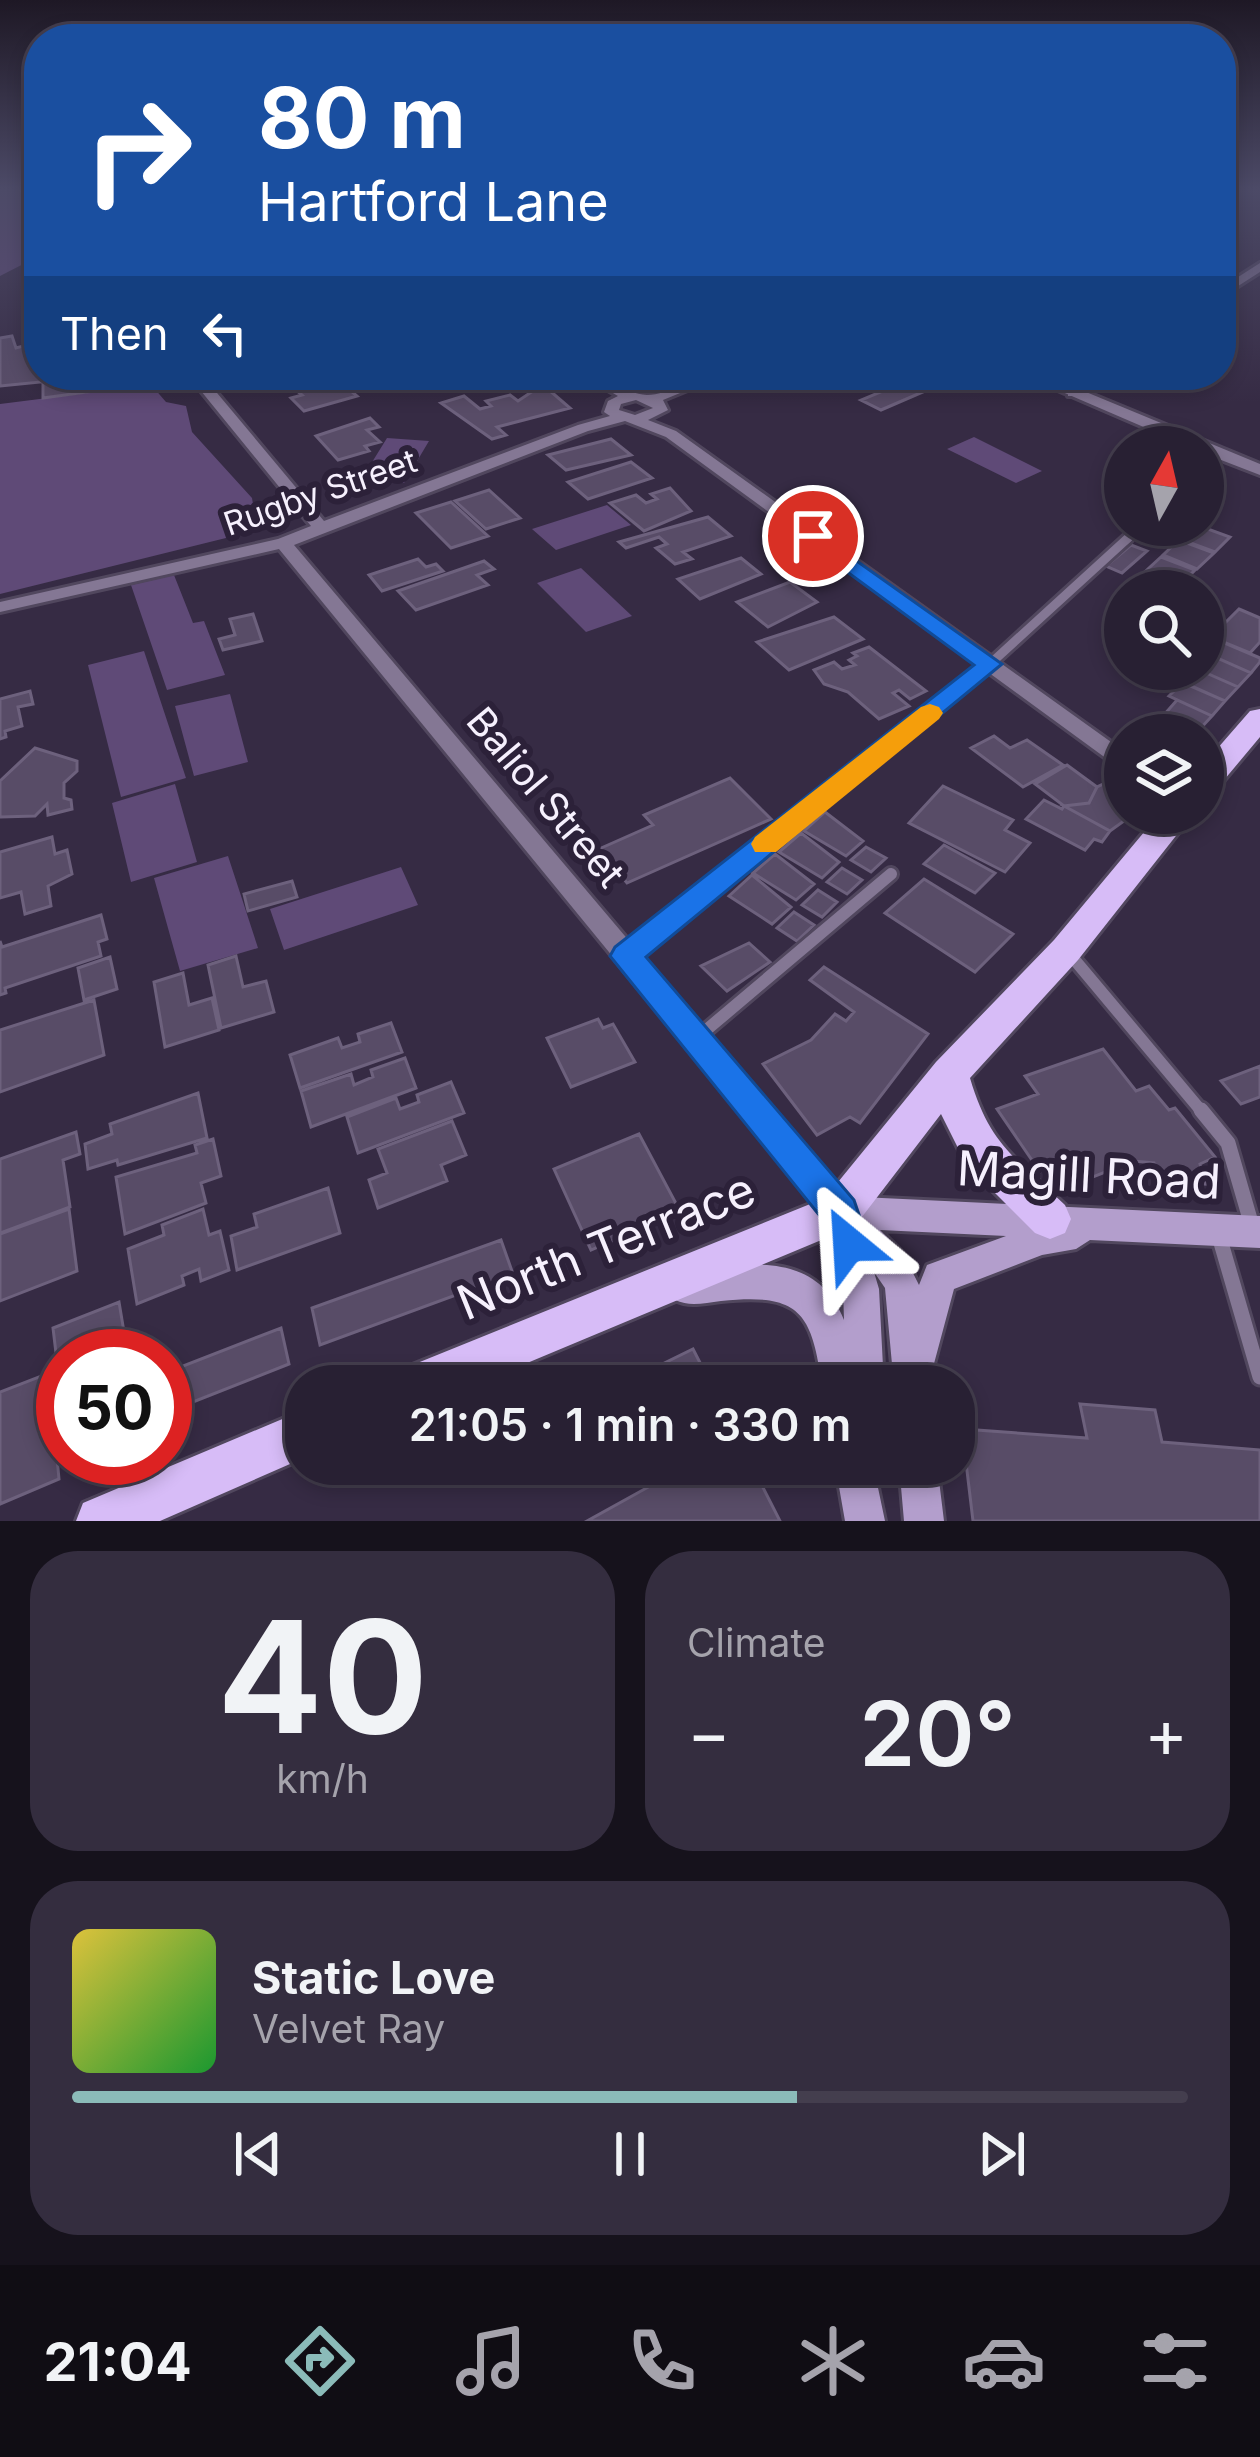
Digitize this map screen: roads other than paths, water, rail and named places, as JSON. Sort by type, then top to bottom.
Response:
[{"type":"main road","points":[[1224,760],[1260,718]]},
{"type":"main road","points":[[840,1212],[950,1074],[1066,950],[1161,834]]},
{"type":"main road","points":[[950,1074],[965,1128],[980,1151],[1050,1220]]},
{"type":"main road","points":[[840,1212],[891,1265],[902,1285],[909,1365]]},
{"type":"main road","points":[[840,1212],[861,1289],[865,1365]]},
{"type":"main road","name":"Magill Road","points":[[840,1212],[1257,1232]]},
{"type":"main road","name":"North Terrace","points":[[466,1365],[840,1212]]},
{"type":"main road","points":[[916,1365],[938,1277],[1042,1240],[1126,1223]]},
{"type":"main road","points":[[631,1296],[765,1278],[790,1284],[810,1296],[837,1338],[840,1365]]},
{"type":"main road","points":[[101,1521],[285,1442]]},
{"type":"main road","points":[[859,1485],[868,1521]]},
{"type":"main road","points":[[868,1521],[869,1485]]},
{"type":"main road","points":[[920,1485],[924,1521]]},
{"type":"street","points":[[206,390],[322,529]]},
{"type":"street","points":[[604,390],[622,409],[671,434],[1104,747]]},
{"type":"street","points":[[622,409],[656,406],[683,390]]},
{"type":"street","points":[[1068,390],[1154,426]]},
{"type":"street","points":[[656,406],[671,434]]},
{"type":"street","name":"Rugby Street","points":[[0,607],[283,543],[622,409],[656,406]]},
{"type":"street","points":[[1224,455],[1260,470]]},
{"type":"street","name":"Baliol Street","points":[[283,543],[840,1212]]},
{"type":"lane","points":[[626,956],[990,664],[1120,546]]},
{"type":"lane","points":[[695,1039],[891,874]]},
{"type":"lane","points":[[1066,950],[1228,1143],[1257,1232]]},
{"type":"lane","points":[[1217,1229],[1260,1377]]}]
